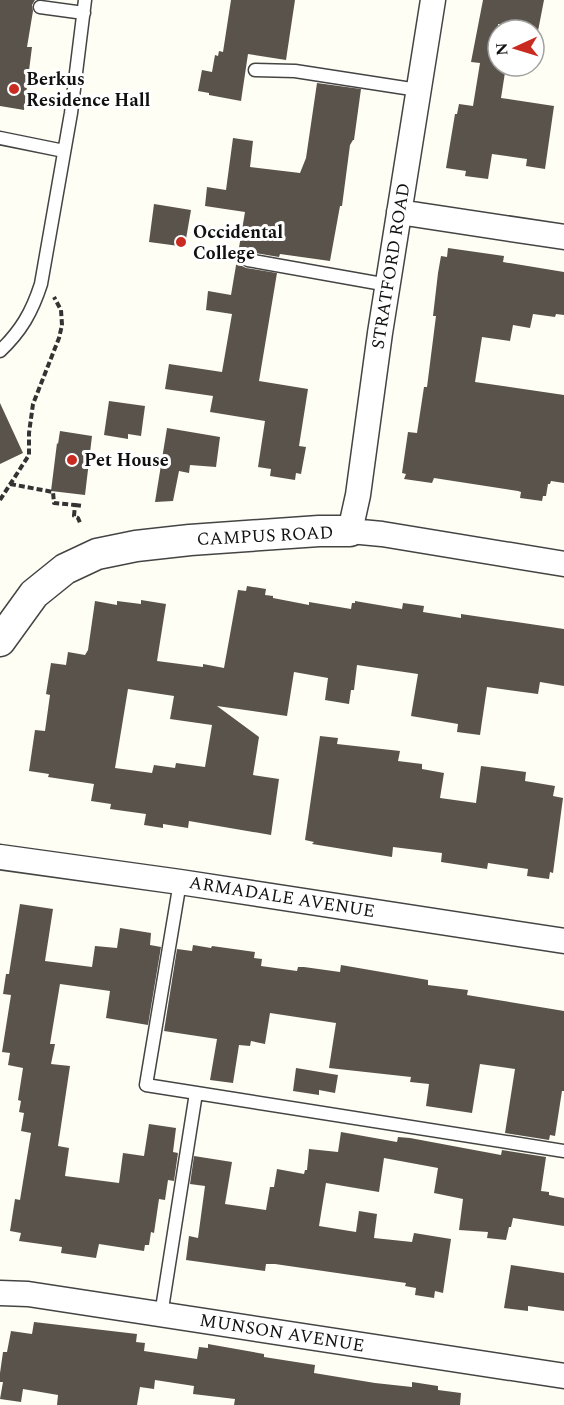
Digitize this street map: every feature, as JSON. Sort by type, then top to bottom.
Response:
[{"type":"street","name":"STRATFORD ROAD","points":[[350,531],[358,495],[399,212],[433,0]]},
{"type":"street","points":[[399,212],[564,237]]},
{"type":"street","name":"CAMPUS ROAD","points":[[0,641],[34,594],[65,569],[97,554],[136,546],[190,540],[350,531],[382,534],[564,564]]},
{"type":"street","name":"ARMADALE AVENUE","points":[[0,857],[564,941]]},
{"type":"street","name":"MUNSON AVENUE","points":[[0,1293],[28,1294],[564,1376]]},
{"type":"lane","points":[[0,351],[20,330],[33,309],[41,284],[64,151],[85,0]]},
{"type":"lane","points":[[40,7],[84,13]]},
{"type":"lane","points":[[255,70],[295,71],[418,90]]},
{"type":"lane","points":[[0,138],[64,151]]},
{"type":"lane","points":[[248,260],[388,285]]},
{"type":"lane","points":[[180,882],[147,1085],[564,1151]]},
{"type":"lane","points":[[161,1315],[196,1093]]},
{"type":"path","points":[[0,500],[29,454],[33,404],[62,325],[62,310],[41,284]]},
{"type":"path","points":[[10,484],[53,492],[54,503],[82,506]]},
{"type":"path","points":[[75,505],[74,516],[78,518],[81,525]]},
{"type":"building","name":"Berkus Residence Hall","points":[[0,0],[35,0],[32,5],[27,47],[32,47],[24,110],[0,106]]},
{"type":"building","points":[[231,0],[295,0],[286,60],[248,54],[241,101],[198,91],[202,70],[212,72],[215,55],[218,56],[219,51],[223,52]]},
{"type":"building","points":[[483,0],[544,0],[541,18],[486,18],[486,78],[504,78],[501,98],[554,106],[545,169],[526,166],[527,159],[492,154],[488,179],[465,176],[466,171],[446,168],[455,114],[457,114],[459,104],[473,106],[480,63],[471,62]]},
{"type":"building","points":[[317,83],[361,89],[354,140],[350,145],[342,206],[340,206],[330,261],[249,252],[242,254],[240,259],[242,266],[246,268],[277,273],[259,381],[308,389],[299,446],[306,447],[301,474],[296,473],[295,480],[270,476],[271,469],[258,467],[265,421],[210,412],[213,396],[165,389],[169,364],[222,372],[232,314],[206,310],[208,291],[231,295],[245,212],[205,206],[207,187],[226,190],[233,138],[253,141],[250,167],[300,173],[306,158]]},
{"type":"building","points":[[154,204],[191,210],[186,239],[180,238],[179,246],[149,242]]},
{"type":"building","points":[[448,248],[504,256],[503,262],[564,272],[564,315],[556,314],[555,317],[533,314],[530,328],[513,325],[510,341],[482,337],[475,382],[564,395],[564,483],[551,481],[542,501],[520,498],[521,492],[518,491],[434,478],[432,483],[404,479],[406,474],[402,473],[408,432],[417,433],[424,387],[427,387],[441,256],[447,257]]},
{"type":"building","points":[[109,401],[145,406],[141,436],[128,434],[128,439],[104,435]]},
{"type":"building","points":[[0,403],[23,453],[0,464]]},
{"type":"building","points":[[167,428],[220,437],[216,467],[190,465],[189,473],[179,471],[173,501],[155,502]]},
{"type":"building","name":"Pet House","points":[[60,431],[92,436],[85,495],[51,491]]},
{"type":"building","points":[[247,586],[266,589],[265,595],[273,596],[273,598],[309,605],[309,602],[351,609],[355,601],[402,609],[403,603],[424,606],[423,612],[461,618],[461,614],[564,629],[564,686],[540,682],[538,694],[487,687],[480,735],[457,732],[458,724],[411,716],[418,674],[357,665],[354,690],[351,690],[349,704],[325,700],[328,678],[294,672],[287,716],[217,706],[259,737],[253,775],[279,779],[271,835],[189,821],[188,828],[163,824],[163,828],[144,825],[146,814],[110,809],[111,804],[91,801],[94,784],[48,777],[49,774],[29,771],[35,730],[45,731],[50,695],[46,694],[51,663],[66,665],[68,652],[85,655],[88,650],[95,601],[117,605],[117,601],[141,604],[141,600],[166,604],[157,661],[224,668],[238,590],[246,591]],"holes":[[[128,689],[174,696],[170,719],[212,725],[205,767],[176,763],[175,768],[154,765],[152,773],[115,768]]]},
{"type":"building","points":[[320,736],[338,738],[337,744],[400,751],[398,761],[422,764],[422,769],[444,773],[440,798],[476,803],[481,766],[526,772],[525,781],[555,786],[553,796],[563,798],[553,873],[550,872],[549,879],[527,876],[528,869],[488,863],[487,869],[441,862],[442,853],[393,847],[392,857],[312,844],[314,842],[305,840]]},
{"type":"building","points":[[20,904],[53,909],[45,961],[92,967],[95,946],[117,948],[120,928],[151,933],[150,945],[161,947],[148,1025],[106,1018],[110,991],[60,984],[50,1044],[55,1044],[51,1064],[70,1066],[58,1146],[69,1148],[65,1176],[119,1183],[123,1153],[144,1156],[149,1124],[176,1128],[173,1152],[178,1153],[174,1181],[168,1180],[165,1200],[159,1199],[154,1233],[151,1232],[149,1245],[145,1245],[144,1251],[99,1244],[96,1258],[61,1253],[62,1247],[19,1241],[21,1233],[10,1231],[15,1199],[20,1200],[31,1133],[21,1131],[24,1113],[19,1112],[21,1101],[18,1100],[23,1068],[8,1065],[10,1053],[2,1052],[11,995],[3,994],[6,974],[9,974]]},
{"type":"building","points":[[193,945],[255,952],[254,958],[262,959],[261,966],[297,971],[298,967],[304,967],[340,972],[341,965],[428,980],[428,985],[468,990],[467,995],[564,1011],[564,1091],[562,1091],[555,1136],[550,1135],[549,1140],[505,1133],[515,1069],[480,1064],[472,1113],[426,1106],[429,1084],[410,1082],[411,1077],[329,1068],[336,1023],[270,1013],[265,1044],[251,1041],[250,1046],[239,1045],[233,1083],[210,1080],[217,1039],[164,1031],[177,949],[192,951]]},
{"type":"building","points":[[296,1068],[338,1075],[335,1093],[319,1090],[319,1095],[293,1091]]},
{"type":"building","points":[[341,1132],[397,1142],[398,1137],[410,1138],[501,1155],[502,1150],[546,1157],[541,1191],[564,1198],[564,1226],[513,1218],[506,1240],[487,1238],[488,1232],[459,1230],[463,1199],[434,1193],[438,1168],[384,1158],[379,1192],[326,1183],[319,1226],[356,1232],[359,1211],[377,1214],[374,1238],[412,1242],[414,1233],[451,1239],[443,1293],[435,1291],[434,1298],[415,1295],[416,1288],[405,1286],[406,1283],[275,1264],[266,1264],[265,1271],[186,1260],[189,1236],[198,1238],[205,1186],[190,1184],[194,1156],[232,1162],[225,1204],[266,1210],[270,1187],[274,1187],[277,1169],[304,1174],[307,1170],[309,1149],[338,1152]]},
{"type":"building","points":[[511,1265],[564,1273],[564,1311],[528,1306],[528,1311],[504,1308]]},
{"type":"building","points":[[34,1322],[137,1334],[136,1342],[145,1343],[144,1351],[197,1359],[199,1347],[208,1348],[208,1344],[264,1354],[264,1357],[315,1365],[314,1373],[412,1387],[412,1382],[438,1386],[438,1390],[461,1393],[460,1405],[234,1405],[235,1399],[193,1394],[194,1386],[155,1380],[154,1389],[140,1387],[137,1405],[57,1405],[58,1395],[23,1389],[21,1402],[0,1399],[3,1382],[0,1382],[0,1373],[3,1352],[7,1352],[11,1331],[32,1334]]},
{"type":"place","name":"Berkus Residence Hall","points":[[14,89]]},
{"type":"place","name":"Occidental College","points":[[181,242]]},
{"type":"place","name":"Pet House","points":[[72,460]]}]
